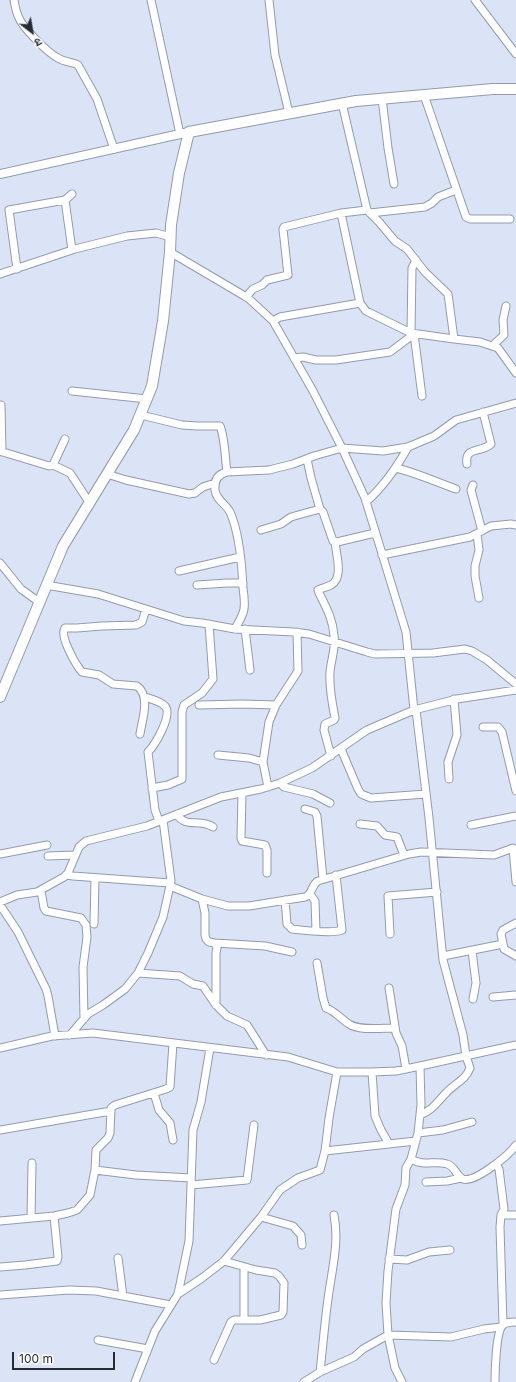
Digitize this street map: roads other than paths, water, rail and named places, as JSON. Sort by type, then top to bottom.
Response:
[{"type":"main road","points":[[0,697],[63,546],[134,430],[148,399],[152,386],[162,321],[184,133],[342,103],[382,98],[493,89],[516,89]]},
{"type":"street","points":[[14,0],[19,19],[23,25],[59,59],[78,65],[97,99],[114,149]]},
{"type":"street","points":[[0,174],[184,133],[151,0]]},
{"type":"street","points":[[269,0],[275,55],[289,113]]},
{"type":"street","points":[[475,0],[516,54]]},
{"type":"street","points":[[424,95],[456,190],[468,218],[510,219]]},
{"type":"street","points":[[382,98],[394,184]]},
{"type":"street","points":[[342,103],[369,211],[395,241],[407,249],[425,272],[448,294],[454,338]]},
{"type":"street","points":[[246,297],[253,289],[262,285],[267,280],[288,275],[284,228],[341,214],[425,207],[438,197],[456,190]]},
{"type":"street","points":[[17,269],[9,210],[65,200],[72,194]]},
{"type":"street","points":[[65,200],[72,250]]},
{"type":"street","points":[[341,214],[360,303],[366,311],[413,334],[480,342],[498,348],[516,374]]},
{"type":"street","points":[[0,274],[72,250],[121,238],[156,233],[171,237]]},
{"type":"street","points":[[170,252],[246,297],[273,322],[313,391],[342,448],[366,502],[406,632],[433,853],[443,956],[470,1068],[464,1078],[447,1092],[429,1111],[420,1114]]},
{"type":"street","points":[[416,260],[412,268],[413,334],[422,396]]},
{"type":"street","points":[[273,322],[280,317],[360,303]]},
{"type":"street","points":[[492,346],[504,335],[503,320],[506,306]]},
{"type":"street","points":[[294,358],[303,357],[316,360],[336,360],[390,352],[413,334]]},
{"type":"street","points":[[72,391],[148,399]]},
{"type":"street","points":[[235,629],[244,609],[240,557],[230,513],[215,491],[217,477],[227,472],[269,470],[342,448],[383,451],[408,447],[434,436],[456,420],[516,403]]},
{"type":"street","points":[[1,405],[1,452],[49,466],[53,465],[70,473],[89,502]]},
{"type":"street","points":[[466,464],[466,457],[470,452],[487,448],[491,444],[483,412]]},
{"type":"street","points":[[140,416],[182,425],[220,426],[223,437],[227,472]]},
{"type":"street","points":[[53,465],[65,439]]},
{"type":"street","points":[[366,502],[374,495],[396,468],[408,447]]},
{"type":"street","points":[[307,459],[320,509],[323,512],[333,541],[335,542],[338,571],[332,584],[318,590],[331,617],[335,641],[330,684],[335,718],[334,720],[325,724],[324,730],[330,756]]},
{"type":"street","points":[[396,468],[456,489]]},
{"type":"street","points":[[106,474],[189,494],[195,493],[203,486],[215,484]]},
{"type":"street","points":[[473,486],[471,490],[479,533],[479,550],[475,566],[475,576],[479,598]]},
{"type":"street","points":[[261,530],[281,524],[291,517],[320,509]]},
{"type":"street","points":[[382,555],[470,537],[491,526],[516,525],[516,534]]},
{"type":"street","points":[[335,542],[375,533]]},
{"type":"street","points":[[180,571],[240,557]]},
{"type":"street","points":[[0,563],[21,588],[39,602]]},
{"type":"street","points":[[197,585],[243,583]]},
{"type":"street","points":[[46,585],[98,594],[184,621],[235,629],[309,634],[375,654],[408,652],[433,653],[465,649],[472,651],[487,660],[516,684]]},
{"type":"street","points":[[140,734],[145,697],[143,691],[138,686],[113,684],[99,675],[82,672],[70,650],[63,632],[65,628],[70,627],[77,628],[136,625],[142,622],[146,609]]},
{"type":"street","points":[[152,788],[168,785],[182,779],[182,712],[184,705],[202,693],[213,679],[208,624]]},
{"type":"street","points":[[245,629],[250,670]]},
{"type":"street","points":[[268,787],[262,762],[269,722],[276,705],[298,671],[297,632]]},
{"type":"street","points":[[55,1036],[46,989],[18,932],[0,904],[17,895],[31,894],[41,890],[66,875],[79,847],[86,841],[147,826],[221,797],[280,783],[312,768],[367,730],[415,710],[454,699],[516,690]]},
{"type":"street","points":[[70,1035],[88,1014],[103,1006],[125,990],[138,973],[163,917],[170,885],[161,821],[155,810],[148,752],[154,746],[168,714],[167,708],[160,702],[145,697]]},
{"type":"street","points":[[449,779],[448,762],[457,735],[454,699]]},
{"type":"street","points":[[199,706],[242,704],[276,705]]},
{"type":"street","points":[[483,727],[498,727],[502,732],[516,791]]},
{"type":"street","points":[[341,748],[358,790],[365,796],[376,798],[426,794]]},
{"type":"street","points":[[218,755],[249,758],[262,762]]},
{"type":"street","points":[[280,783],[284,786],[313,794],[330,803]]},
{"type":"street","points":[[242,792],[241,838],[242,841],[247,843],[265,845],[267,850],[267,873]]},
{"type":"street","points":[[305,809],[315,812],[317,816],[324,879]]},
{"type":"street","points":[[177,814],[181,820],[186,822],[206,823],[213,827]]},
{"type":"street","points":[[471,825],[516,816]]},
{"type":"street","points":[[360,824],[377,826],[385,835],[397,837],[404,855]]},
{"type":"street","points":[[0,854],[47,845]]},
{"type":"street","points":[[66,875],[170,885],[202,899],[228,906],[240,907],[305,897],[310,894],[314,884],[318,881],[404,855],[421,852],[494,855],[515,847],[516,882]]},
{"type":"street","points":[[48,856],[75,855]]},
{"type":"street","points":[[285,900],[289,927],[316,931],[337,932],[342,930],[336,875]]},
{"type":"street","points":[[94,924],[95,878]]},
{"type":"street","points":[[41,890],[44,908],[46,910],[81,918],[86,925],[86,945],[83,967],[84,1019]]},
{"type":"street","points":[[390,934],[388,896],[437,892]]},
{"type":"street","points":[[310,894],[315,901],[316,931]]},
{"type":"street","points":[[202,899],[205,913],[205,935],[209,942],[214,944],[265,946],[292,952]]},
{"type":"street","points":[[516,923],[501,932],[504,949],[516,956]]},
{"type":"street","points":[[214,944],[217,948],[216,1004]]},
{"type":"street","points":[[443,956],[503,944]]},
{"type":"street","points":[[472,951],[476,983],[473,999]]},
{"type":"street","points":[[318,963],[322,998],[326,1008],[331,1009],[339,1018],[353,1027],[395,1028]]},
{"type":"street","points":[[138,973],[180,976],[193,984],[203,986],[227,1016],[247,1025],[266,1055]]},
{"type":"street","points":[[389,988],[395,1028],[402,1046],[406,1069]]},
{"type":"street","points":[[493,997],[516,995]]},
{"type":"street","points":[[0,1048],[55,1036],[93,1033],[288,1057],[337,1072],[372,1072],[406,1069],[516,1045]]},
{"type":"street","points":[[0,1221],[54,1216],[68,1213],[77,1210],[85,1202],[90,1195],[95,1170],[96,1150],[108,1138],[110,1133],[111,1108],[115,1105],[170,1087],[173,1043]]},
{"type":"street","points":[[135,1382],[155,1331],[178,1294],[189,1241],[193,1130],[201,1102],[210,1048]]},
{"type":"street","points":[[402,1382],[396,1368],[388,1335],[386,1303],[389,1259],[396,1208],[405,1185],[406,1168],[411,1158],[418,1133],[420,1114],[420,1066]]},
{"type":"street","points":[[178,1294],[224,1261],[261,1217],[280,1190],[298,1178],[320,1170],[325,1151],[337,1072]]},
{"type":"street","points":[[372,1072],[375,1116],[381,1130],[390,1144]]},
{"type":"street","points":[[154,1093],[159,1110],[170,1123],[173,1140]]},
{"type":"street","points":[[0,1130],[111,1111]]},
{"type":"street","points":[[418,1133],[443,1130],[472,1122]]},
{"type":"street","points":[[95,1170],[191,1182],[248,1180],[254,1125]]},
{"type":"street","points":[[325,1151],[416,1141]]},
{"type":"street","points":[[426,1182],[447,1181],[461,1178],[464,1179],[476,1176],[503,1159],[516,1145]]},
{"type":"street","points":[[411,1158],[420,1163],[447,1164],[451,1166],[461,1178]]},
{"type":"street","points":[[31,1218],[30,1188],[32,1163]]},
{"type":"street","points":[[495,1382],[498,1341],[502,1326],[502,1264],[500,1244],[501,1215],[504,1208],[499,1170],[496,1164]]},
{"type":"street","points":[[320,1372],[337,1243],[337,1228],[334,1215]]},
{"type":"street","points":[[501,1215],[516,1215]]},
{"type":"street","points":[[0,1267],[57,1261],[58,1257],[54,1216]]},
{"type":"street","points":[[261,1217],[293,1226],[301,1236],[302,1245]]},
{"type":"street","points":[[389,1259],[407,1260],[429,1252],[450,1250]]},
{"type":"street","points":[[118,1258],[123,1296]]},
{"type":"street","points":[[214,1360],[231,1322],[234,1320],[260,1320],[282,1314],[284,1283],[282,1279],[275,1273],[263,1272],[224,1261]]},
{"type":"street","points":[[244,1267],[244,1320]]},
{"type":"street","points":[[0,1295],[69,1290],[96,1291],[171,1305]]},
{"type":"street","points":[[304,1382],[320,1372],[354,1357],[388,1335],[451,1337],[502,1326],[506,1323],[516,1322]]},
{"type":"street","points":[[98,1340],[148,1349]]}]
